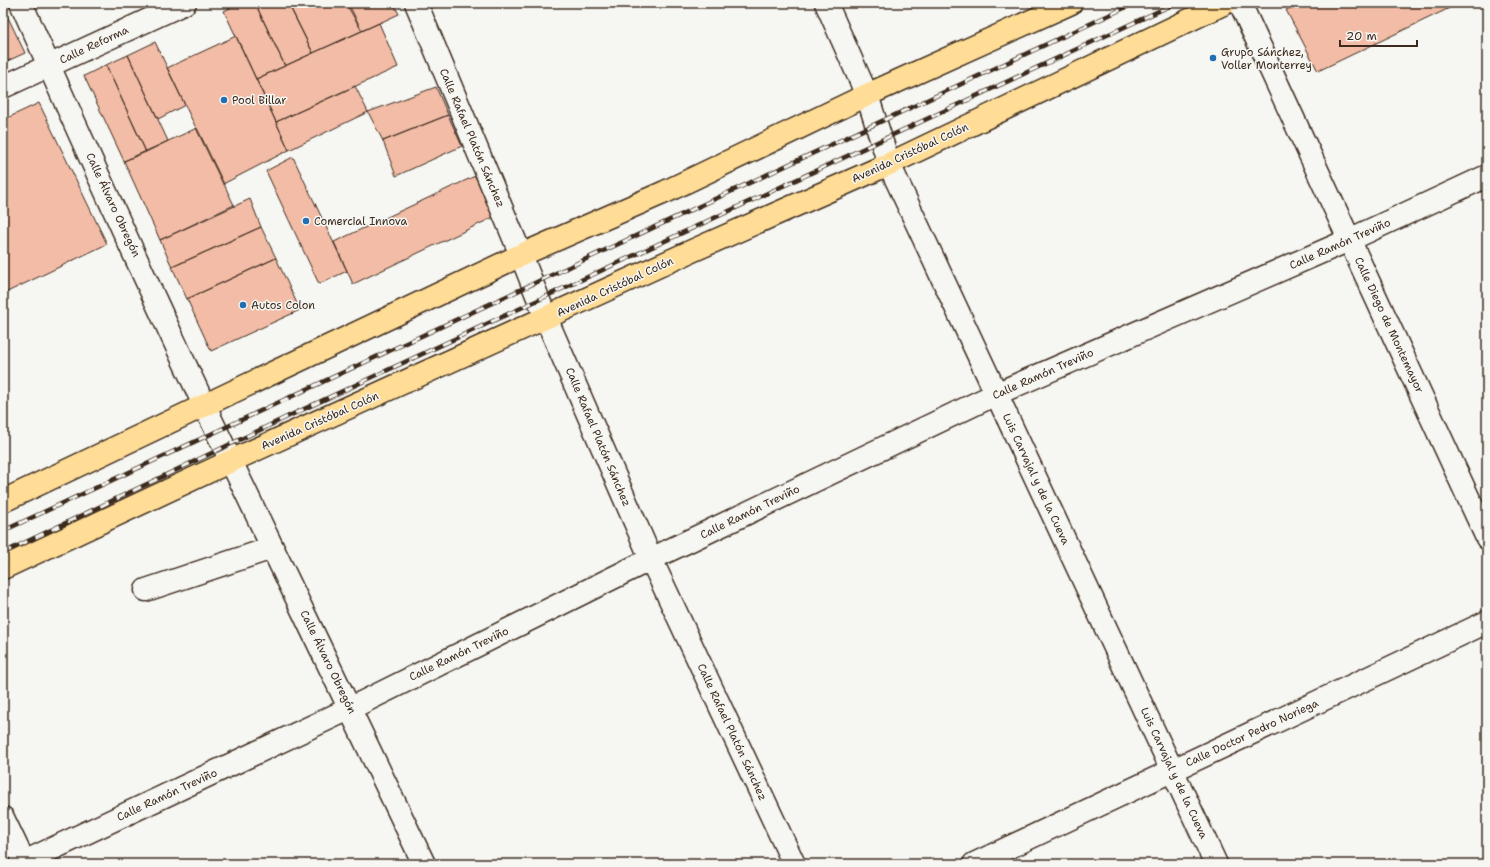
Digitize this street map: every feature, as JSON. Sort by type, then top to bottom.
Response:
[{"type":"main road","points":[[3,502],[521,255],[665,192],[867,95],[1071,3]]},
{"type":"main road","name":"Avenida Cristóbal Colón","points":[[3,568],[694,250],[889,164],[1225,3]]},
{"type":"street","name":"Calle Álvaro Obregón","points":[[21,3],[231,462],[351,708],[424,864]]},
{"type":"street","name":"Calle Reforma","points":[[3,87],[185,3]]},
{"type":"street","name":"Calle Rafael Platón Sánchez","points":[[416,3],[546,318],[651,559],[794,864]]},
{"type":"street","name":"Luis Carvajal y de la Cueva","points":[[826,3],[867,95],[889,164],[1216,864]]},
{"type":"street","name":"Calle Diego de Montemayor","points":[[1240,3],[1487,538]]},
{"type":"street","name":"Calle Ramón Treviño","points":[[23,863],[351,708],[651,559],[996,394],[1349,240],[1487,176]]},
{"type":"street","points":[[146,590],[272,548]]},
{"type":"street","name":"Calle Doctor Pedro Noriega","points":[[974,864],[1487,622]]},
{"type":"street","points":[[3,818],[23,863]]},
{"type":"building","points":[[240,3],[255,3],[285,66],[256,79],[224,11]]},
{"type":"building","points":[[255,3],[288,3],[313,53],[285,66]]},
{"type":"building","points":[[288,3],[348,3],[362,31],[313,53]]},
{"type":"building","points":[[357,3],[393,3],[399,14],[362,31],[348,7]]},
{"type":"building","points":[[1301,3],[1460,3],[1318,71],[1286,10]]},
{"type":"building","points":[[3,7],[25,53],[3,63]]},
{"type":"building","points":[[379,23],[398,67],[276,122],[256,79]]},
{"type":"building","name":"Pool Billar","points":[[236,36],[289,150],[223,184],[167,68]]},
{"type":"building","points":[[155,42],[185,105],[158,119],[128,55]]},
{"type":"building","points":[[128,55],[168,141],[146,152],[106,65]]},
{"type":"building","points":[[106,65],[146,152],[124,161],[84,76]]},
{"type":"building","points":[[355,86],[368,112],[289,150],[276,122]]},
{"type":"building","points":[[436,87],[448,115],[383,141],[368,112]]},
{"type":"building","points":[[39,103],[107,244],[3,294],[3,120]]},
{"type":"building","points":[[448,115],[462,146],[396,176],[383,141]]},
{"type":"building","points":[[197,128],[234,205],[160,240],[124,161]]},
{"type":"building","name":"Comercial Innova","points":[[293,157],[347,271],[319,284],[266,171]]},
{"type":"building","points":[[475,176],[494,217],[353,284],[334,242]]},
{"type":"building","points":[[250,199],[261,227],[172,267],[160,240]]},
{"type":"building","points":[[261,227],[276,258],[187,299],[172,267]]},
{"type":"building","name":"Autos Colon","points":[[276,258],[300,310],[211,351],[187,299]]},
{"type":"railway","points":[[3,531],[1135,3]]},
{"type":"railway","points":[[3,553],[289,416],[1176,3]]},
{"type":"place","name":"Grupo Sánchez, Voller Monterrey","points":[[1213,58]]},
{"type":"place","name":"Pool Billar","points":[[224,100]]},
{"type":"place","name":"Comercial Innova","points":[[306,221]]},
{"type":"place","name":"Autos Colon","points":[[243,305]]}]
